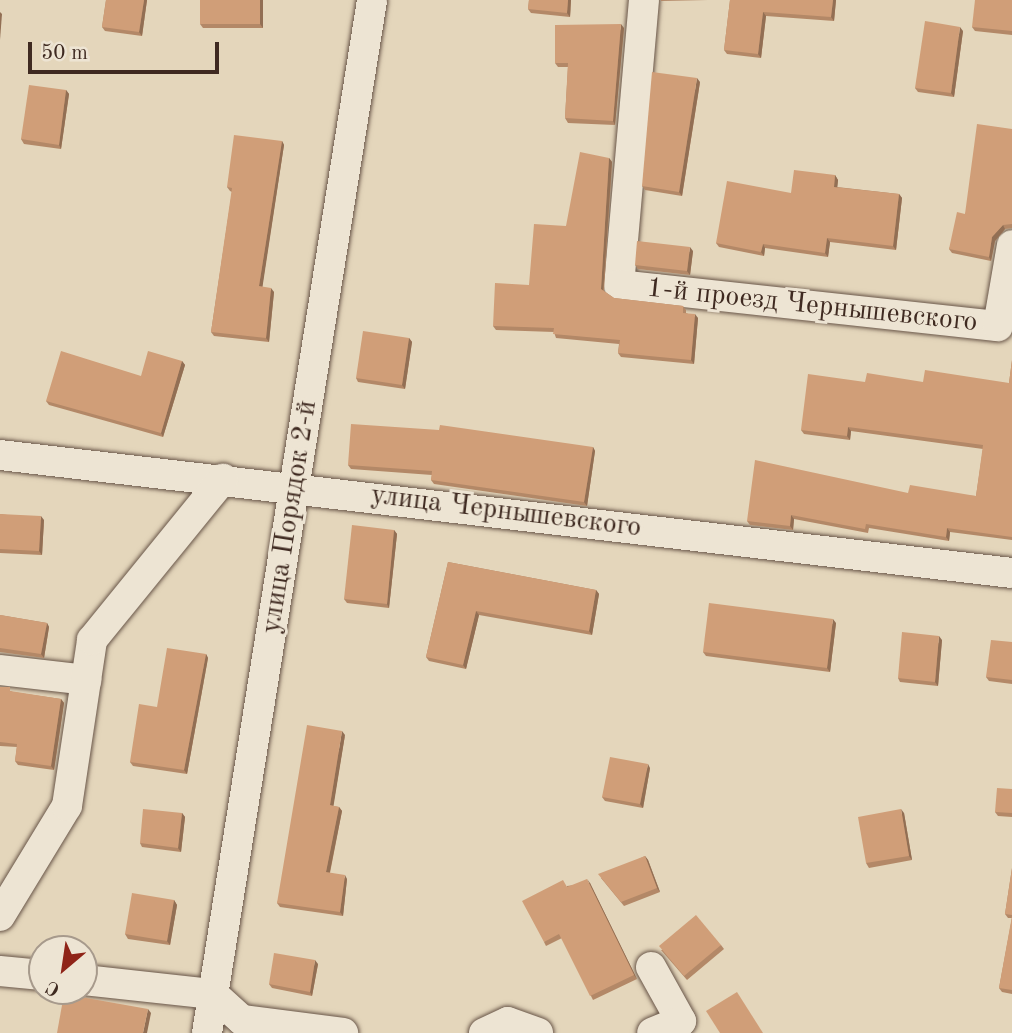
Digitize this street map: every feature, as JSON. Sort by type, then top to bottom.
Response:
[{"type":"street","name":"улица Порядок 2-й","points":[[207,1033],[372,0]]},
{"type":"street","name":"1-й проезд Чернышевского","points":[[644,0],[619,285],[998,326],[1012,245]]},
{"type":"street","name":"улица Чернышевского","points":[[0,455],[295,486],[1012,573]]},
{"type":"street","points":[[0,916],[67,806],[92,640],[223,479]]},
{"type":"street","points":[[0,670],[86,680]]},
{"type":"street","points":[[651,967],[681,1021],[652,1033]]},
{"type":"street","points":[[0,971],[28,974]]},
{"type":"street","points":[[98,982],[213,994],[242,1020],[343,1033]]},
{"type":"street","points":[[484,1033],[508,1022],[538,1033]]},
{"type":"building","points":[[106,0],[144,0],[139,32],[102,27]]},
{"type":"building","points":[[200,0],[260,0],[260,24],[200,24]]},
{"type":"building","points":[[529,0],[568,0],[567,13],[528,9]]},
{"type":"building","points":[[730,0],[833,0],[831,17],[763,12],[758,54],[724,50]]},
{"type":"building","points":[[975,0],[1012,0],[1012,31],[972,27]]},
{"type":"building","points":[[925,21],[960,27],[951,93],[915,88]]},
{"type":"building","points":[[621,24],[613,121],[565,118],[568,63],[555,63],[555,25]]},
{"type":"building","points":[[652,72],[697,78],[679,192],[642,186]]},
{"type":"building","points":[[29,85],[66,90],[59,145],[21,139]]},
{"type":"building","points":[[977,124],[1012,129],[1012,224],[1003,225],[992,237],[989,257],[949,249],[957,212],[965,214]]},
{"type":"building","points":[[234,135],[282,141],[259,286],[271,288],[266,338],[211,332],[232,188],[227,187]]},
{"type":"building","points":[[580,152],[609,158],[601,289],[614,298],[683,306],[683,313],[695,314],[691,360],[618,353],[620,340],[553,334],[554,328],[493,326],[495,283],[529,285],[534,224],[566,226]]},
{"type":"building","points":[[794,170],[835,175],[834,187],[899,194],[893,246],[827,238],[825,253],[763,244],[761,252],[716,243],[727,181],[791,193]]},
{"type":"building","points":[[637,241],[690,247],[687,271],[635,265]]},
{"type":"building","points":[[363,331],[409,338],[402,385],[356,378]]},
{"type":"building","points":[[61,351],[141,376],[148,351],[182,361],[161,433],[46,401]]},
{"type":"building","points":[[1012,360],[1012,537],[947,528],[946,537],[866,524],[865,529],[791,515],[790,526],[747,521],[755,460],[908,493],[910,485],[976,496],[983,445],[848,427],[847,436],[801,430],[808,374],[865,382],[867,373],[923,382],[925,370],[1009,383]]},
{"type":"building","points":[[351,424],[439,430],[440,425],[593,447],[584,502],[431,480],[432,471],[348,465]]},
{"type":"building","points":[[0,514],[41,516],[39,551],[0,549]]},
{"type":"building","points":[[352,525],[394,530],[387,604],[344,599]]},
{"type":"building","points":[[448,562],[596,590],[589,631],[476,611],[463,665],[426,657]]},
{"type":"building","points":[[709,603],[833,619],[827,668],[703,652]]},
{"type":"building","points":[[0,615],[47,623],[41,654],[0,648]]},
{"type":"building","points":[[902,632],[939,636],[935,682],[898,678]]},
{"type":"building","points":[[991,640],[1012,642],[1012,680],[986,677]]},
{"type":"building","points":[[167,648],[206,654],[184,770],[130,762],[139,704],[157,707]]},
{"type":"building","points":[[0,687],[61,699],[51,766],[15,761],[17,744],[0,742]]},
{"type":"building","points":[[307,725],[342,731],[330,805],[339,807],[326,872],[345,875],[340,912],[277,903]]},
{"type":"building","points":[[610,757],[648,764],[640,804],[602,797]]},
{"type":"building","points":[[997,788],[1012,789],[1012,813],[995,812]]},
{"type":"building","points":[[143,809],[182,813],[178,848],[140,843]]},
{"type":"building","points":[[901,809],[909,856],[866,863],[858,817]]},
{"type":"building","points":[[645,856],[657,888],[621,902],[598,874]]},
{"type":"building","points":[[1012,868],[1012,915],[1005,914]]},
{"type":"building","points":[[587,879],[634,975],[590,996],[559,934],[544,942],[522,901],[563,880],[567,887]]},
{"type":"building","points":[[132,893],[174,900],[167,941],[125,934]]},
{"type":"building","points":[[696,915],[721,945],[684,976],[659,946]]},
{"type":"building","points":[[1012,916],[1012,990],[999,988]]},
{"type":"building","points":[[274,953],[315,960],[310,992],[269,984]]},
{"type":"building","points":[[737,992],[763,1033],[720,1033],[706,1011]]},
{"type":"building","points":[[98,1000],[148,1009],[143,1033],[57,1033],[62,1005],[98,1005]]}]
